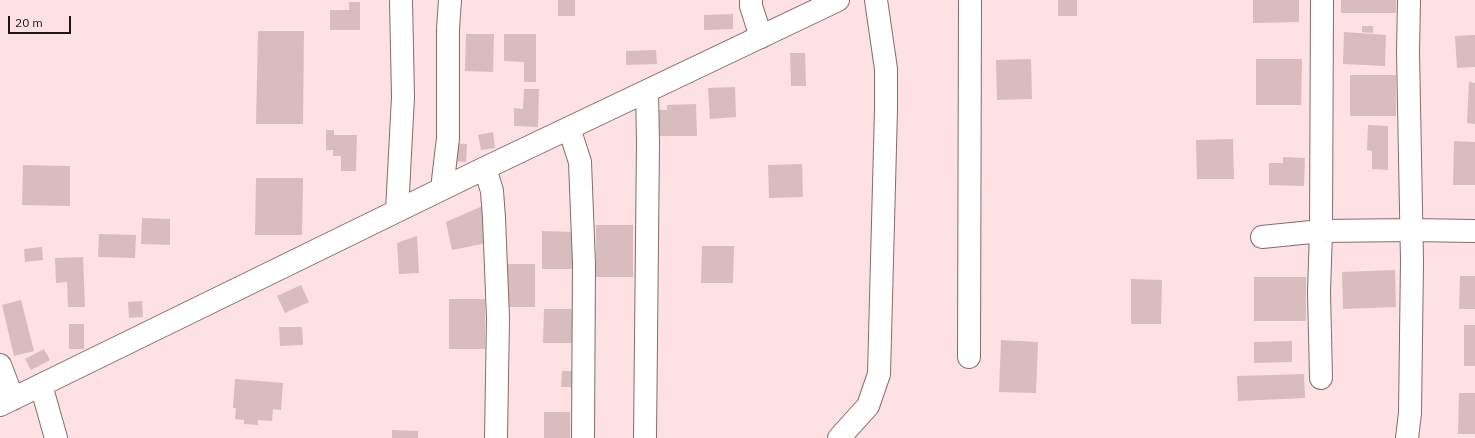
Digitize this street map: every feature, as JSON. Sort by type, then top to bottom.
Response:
[{"type":"street","points":[[397,211],[403,97],[401,0]]},
{"type":"street","points":[[442,189],[448,138],[448,29],[450,0]]},
{"type":"street","points":[[751,0],[751,6],[762,37]]},
{"type":"street","points":[[0,365],[6,402],[485,168],[838,0]]},
{"type":"street","points":[[840,438],[868,406],[879,374],[886,70],[876,0]]},
{"type":"street","points":[[969,357],[970,0]]},
{"type":"street","points":[[1321,378],[1319,292],[1321,231],[1322,0]]},
{"type":"street","points":[[1407,438],[1410,397],[1411,230],[1408,52],[1409,0]]},
{"type":"street","points":[[645,438],[648,142],[647,92]]},
{"type":"street","points":[[569,128],[580,162],[584,264],[583,438]]},
{"type":"street","points":[[485,168],[492,191],[494,218],[498,318],[496,438]]},
{"type":"street","points":[[1262,237],[1321,231],[1475,231]]},
{"type":"street","points":[[41,385],[56,438]]},
{"type":"building","points":[[558,0],[575,0],[575,16],[558,16]]},
{"type":"building","points":[[1058,0],[1077,0],[1077,16],[1058,16]]},
{"type":"building","points":[[1253,0],[1299,0],[1299,22],[1253,23]]},
{"type":"building","points":[[1341,0],[1396,0],[1396,13],[1341,13]]},
{"type":"building","points":[[349,2],[360,2],[360,30],[330,30],[330,10],[349,10]]},
{"type":"building","points":[[733,14],[733,29],[704,30],[704,15]]},
{"type":"building","points":[[1362,26],[1373,26],[1373,33],[1362,32]]},
{"type":"building","points":[[258,31],[304,31],[303,124],[256,124]]},
{"type":"building","points":[[1344,32],[1386,35],[1385,66],[1343,64]]},
{"type":"building","points":[[466,34],[494,34],[493,72],[465,71]]},
{"type":"building","points":[[504,34],[536,34],[536,82],[524,82],[524,62],[504,61]]},
{"type":"building","points":[[1475,35],[1475,67],[1457,68],[1455,36]]},
{"type":"building","points":[[656,50],[657,64],[626,65],[626,51]]},
{"type":"building","points":[[790,53],[805,53],[806,86],[791,86]]},
{"type":"building","points":[[1031,59],[1032,99],[997,100],[996,60]]},
{"type":"building","points":[[1256,59],[1302,59],[1301,105],[1256,105]]},
{"type":"building","points":[[1350,75],[1396,75],[1396,116],[1350,116]]},
{"type":"building","points":[[1469,82],[1475,83],[1475,124],[1467,123]]},
{"type":"building","points":[[735,87],[736,117],[710,119],[708,88]]},
{"type":"building","points":[[524,89],[539,89],[538,127],[514,126],[514,108],[523,109]]},
{"type":"building","points":[[696,104],[697,136],[654,136],[654,110],[667,110],[667,105]]},
{"type":"building","points":[[1368,125],[1388,126],[1388,170],[1372,169],[1372,151],[1367,150]]},
{"type":"building","points":[[326,130],[334,130],[334,135],[357,135],[356,171],[341,171],[341,156],[333,156],[333,150],[326,150]]},
{"type":"building","points":[[493,132],[495,148],[481,150],[478,135]]},
{"type":"building","points":[[1233,139],[1234,179],[1197,179],[1196,140]]},
{"type":"building","points":[[1454,141],[1475,142],[1475,185],[1453,185]]},
{"type":"building","points":[[452,143],[467,144],[466,162],[452,161]]},
{"type":"building","points":[[1283,157],[1305,158],[1304,186],[1269,185],[1269,163],[1283,163]]},
{"type":"building","points":[[802,164],[803,197],[769,198],[768,165]]},
{"type":"building","points":[[23,165],[70,166],[70,206],[22,205]]},
{"type":"building","points":[[256,178],[303,178],[302,235],[255,235]]},
{"type":"building","points":[[485,205],[487,243],[452,250],[446,222]]},
{"type":"building","points":[[142,218],[170,219],[170,245],[141,244]]},
{"type":"building","points":[[596,225],[633,225],[633,277],[596,277]]},
{"type":"building","points":[[542,231],[574,232],[574,269],[542,269]]},
{"type":"building","points":[[99,234],[136,235],[135,258],[98,257]]},
{"type":"building","points":[[417,236],[419,273],[399,274],[397,243]]},
{"type":"building","points":[[702,246],[734,246],[733,283],[701,283]]},
{"type":"building","points":[[42,247],[43,260],[25,262],[24,249]]},
{"type":"building","points":[[83,257],[85,307],[68,307],[67,282],[56,283],[55,258]]},
{"type":"building","points":[[502,264],[535,264],[535,307],[502,307]]},
{"type":"building","points":[[1395,270],[1396,307],[1343,309],[1342,272]]},
{"type":"building","points":[[1460,276],[1475,276],[1475,309],[1459,309]]},
{"type":"building","points":[[1254,277],[1306,277],[1306,321],[1254,321]]},
{"type":"building","points":[[1131,279],[1162,280],[1161,324],[1131,324]]},
{"type":"building","points":[[301,285],[309,302],[285,313],[277,296]]},
{"type":"building","points":[[449,299],[485,299],[485,349],[449,349]]},
{"type":"building","points":[[21,300],[34,351],[14,356],[2,305]]},
{"type":"building","points":[[142,301],[143,317],[129,318],[128,302]]},
{"type":"building","points":[[544,309],[574,309],[574,343],[543,343]]},
{"type":"building","points":[[69,324],[84,324],[84,349],[69,349]]},
{"type":"building","points":[[1464,325],[1475,325],[1475,366],[1464,366]]},
{"type":"building","points":[[279,327],[302,327],[303,345],[280,346]]},
{"type":"building","points":[[1001,340],[1038,342],[1036,393],[999,392]]},
{"type":"building","points":[[1292,341],[1292,362],[1254,363],[1254,342]]},
{"type":"building","points":[[44,349],[50,360],[31,370],[25,359]]},
{"type":"building","points":[[562,371],[574,371],[574,387],[561,387]]},
{"type":"building","points":[[1304,374],[1305,398],[1238,401],[1237,376]]},
{"type":"building","points":[[235,379],[283,383],[281,410],[273,409],[272,421],[258,420],[258,425],[244,424],[244,420],[235,419],[236,408],[233,408]]},
{"type":"building","points":[[1459,393],[1475,393],[1475,434],[1458,434]]},
{"type":"building","points":[[544,412],[570,412],[570,438],[544,438]]},
{"type":"building","points":[[392,430],[418,431],[418,438],[392,438]]}]
